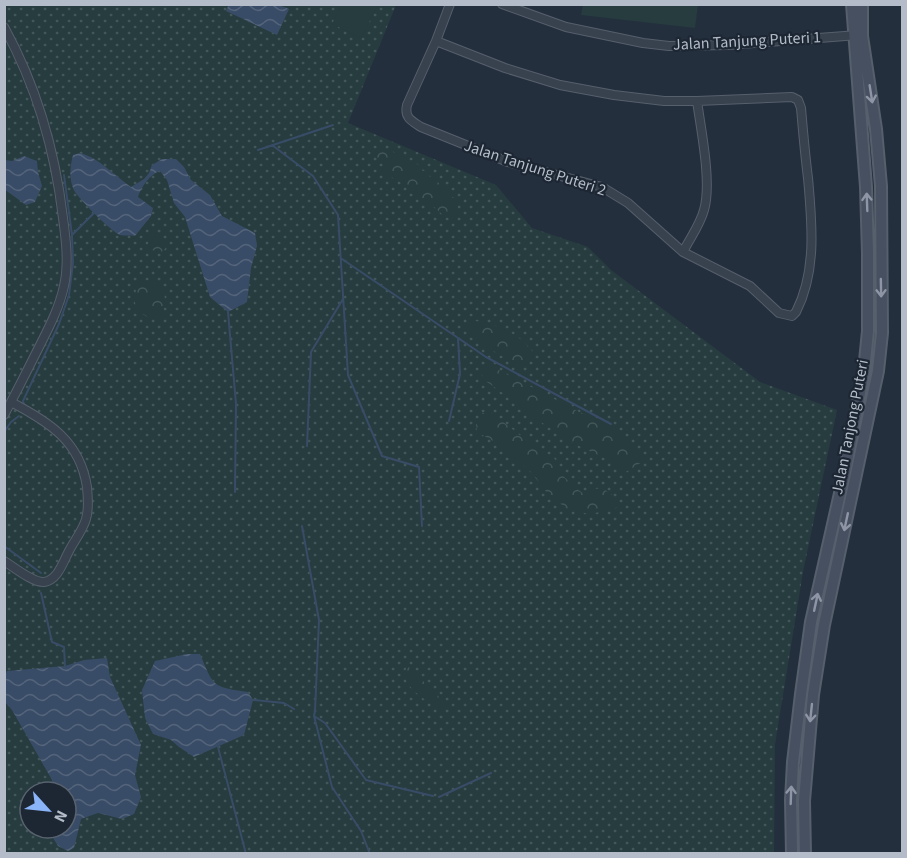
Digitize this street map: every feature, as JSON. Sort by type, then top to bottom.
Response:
[{"type":"street","name":"Jalan Tanjung Puteri 2","points":[[450,4],[407,105],[407,117],[411,121],[421,128],[508,162],[602,187],[628,203],[683,252],[750,286],[779,313],[792,316],[800,306],[808,276],[812,246],[800,103],[792,97],[697,101]]},
{"type":"street","name":"Jalan Tanjung Puteri 1","points":[[502,4],[566,27],[669,46],[728,45],[858,35]]},
{"type":"street","name":"Jalan Tanjong Puteri","points":[[805,854],[804,801],[813,695],[824,625],[878,371],[882,333],[881,186],[876,129],[852,4]]},
{"type":"street","name":"Jalan Tanjong Puteri","points":[[792,854],[792,762],[811,622],[845,471],[864,371],[868,331],[866,187],[858,35],[862,4]]},
{"type":"street","points":[[4,27],[16,48],[40,105],[57,169],[67,255],[64,285],[55,315],[4,415]]},
{"type":"street","points":[[436,40],[505,68],[560,85],[664,101],[697,101],[707,192],[704,210],[683,252]]},
{"type":"street","points":[[4,561],[36,581],[43,582],[56,576],[86,519],[88,499],[86,480],[76,453],[62,435],[34,414],[11,402]]},
{"type":"green space","points":[[583,4],[698,5],[695,28],[581,15]]},
{"type":"green space","points":[[5,5],[396,5],[348,123],[496,185],[532,228],[588,247],[611,270],[760,382],[837,410],[803,572],[775,744],[774,853],[5,853]]},
{"type":"green space","points":[[341,5],[378,5],[361,38],[332,24]]},
{"type":"green space","points":[[387,149],[419,165],[454,198],[459,210],[454,218],[444,216],[434,207],[421,201],[409,187],[386,174],[383,163],[371,153]]},
{"type":"green space","points":[[155,233],[160,235],[166,244],[165,249],[161,252],[148,249],[149,240]]},
{"type":"green space","points":[[142,279],[155,284],[163,291],[165,301],[162,316],[152,319],[140,313],[135,303],[136,288]]},
{"type":"green space","points":[[476,321],[515,335],[533,352],[527,363],[521,366],[479,342],[470,333],[468,324]]},
{"type":"green space","points":[[478,365],[493,367],[581,413],[611,424],[644,461],[624,473],[611,461],[581,447],[536,419],[484,380]]},
{"type":"green space","points":[[482,413],[493,414],[535,447],[555,459],[562,475],[585,495],[598,488],[605,490],[616,499],[617,507],[588,514],[567,508],[550,497],[531,472],[502,446],[477,432],[476,424]]},
{"type":"green space","points":[[407,667],[415,669],[421,679],[443,701],[444,707],[441,709],[429,702],[409,686],[405,673]]},
{"type":"water","points":[[229,4],[279,5],[289,9],[277,35],[226,11]]},
{"type":"water","points":[[80,153],[100,163],[131,187],[144,179],[152,165],[162,159],[176,159],[184,167],[191,180],[210,195],[222,216],[255,233],[257,246],[251,268],[247,302],[228,312],[210,297],[185,217],[174,203],[167,180],[160,171],[146,181],[138,197],[153,208],[151,216],[135,236],[120,235],[94,213],[73,188],[70,176],[72,159],[73,155]]},
{"type":"water","points":[[24,156],[37,161],[42,186],[35,202],[26,205],[4,189],[5,160],[12,161]]},
{"type":"water","points":[[187,654],[200,654],[208,673],[216,684],[227,689],[248,692],[253,700],[244,735],[194,757],[171,740],[153,734],[145,718],[142,690],[155,661]]},
{"type":"water","points":[[107,658],[110,677],[141,745],[135,775],[141,797],[134,814],[122,819],[98,813],[81,819],[78,831],[78,780],[52,780],[12,710],[5,702],[5,676],[7,671],[65,666],[84,660]]},
{"type":"water","points":[[54,840],[76,840],[74,848],[68,851],[58,846]]},
{"type":"waterway","points":[[258,150],[333,125]]},
{"type":"waterway","points":[[272,145],[313,176],[338,215],[348,375],[382,456],[419,467],[422,526]]},
{"type":"waterway","points":[[24,404],[23,401],[59,324],[69,295],[73,263],[72,235],[64,175]]},
{"type":"waterway","points":[[73,234],[94,213]]},
{"type":"waterway","points":[[342,259],[486,357],[611,424]]},
{"type":"waterway","points":[[307,446],[311,352],[343,299]]},
{"type":"waterway","points":[[228,312],[236,404],[235,492]]},
{"type":"waterway","points":[[449,421],[460,374],[458,338]]},
{"type":"waterway","points":[[4,432],[19,416]]},
{"type":"waterway","points":[[302,526],[319,620],[314,716],[332,787],[361,831],[370,854]]},
{"type":"waterway","points":[[4,546],[41,573]]},
{"type":"waterway","points":[[41,593],[52,642],[64,647],[65,666]]},
{"type":"waterway","points":[[253,700],[284,703],[294,709]]},
{"type":"waterway","points":[[314,716],[325,723],[366,780],[433,796]]},
{"type":"waterway","points":[[218,747],[246,854]]},
{"type":"waterway","points":[[439,797],[491,773]]}]
